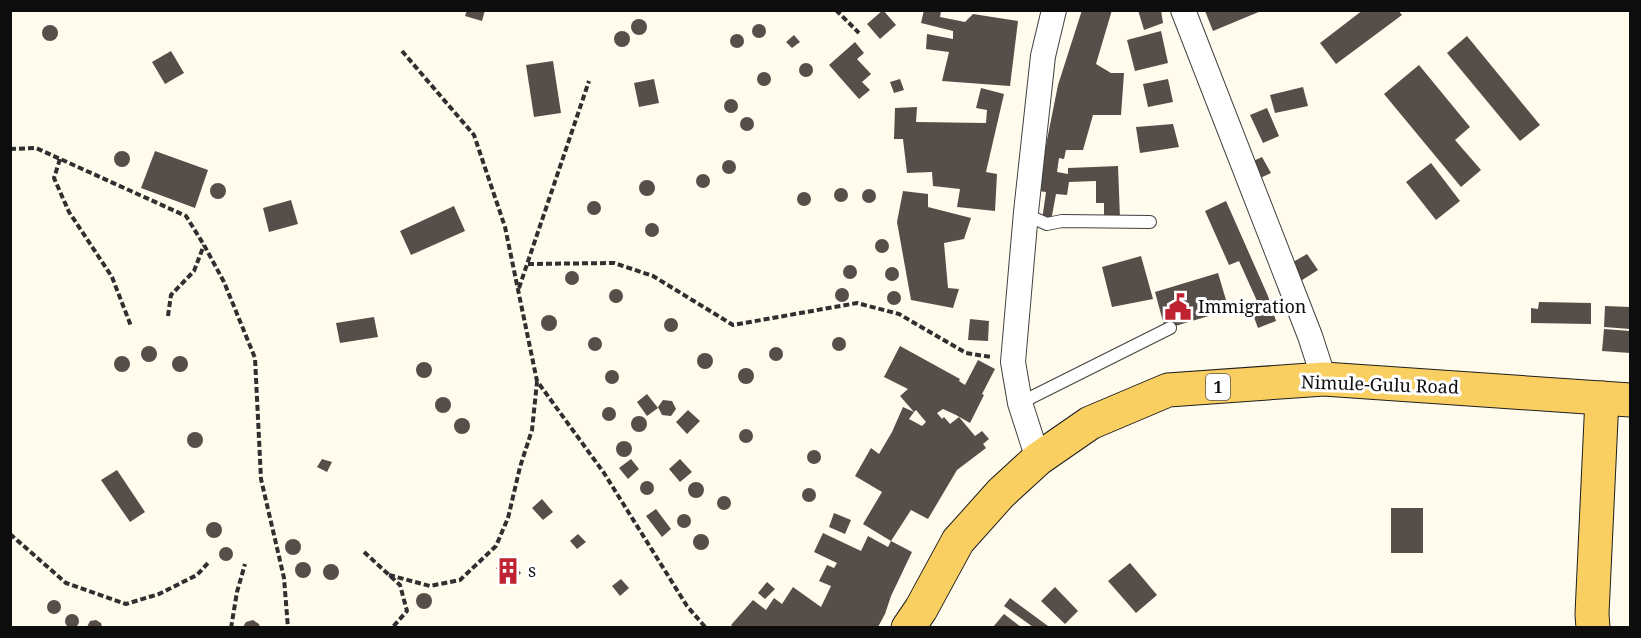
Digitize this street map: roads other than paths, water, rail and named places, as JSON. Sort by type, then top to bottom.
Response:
[{"type":"main road","name":"Nimule-Gulu Road","points":[[908,627],[921,609],[958,541],[1038,459],[1090,423],[1168,390],[1324,379],[1616,399]]},
{"type":"main road","points":[[1593,627],[1592,614],[1616,399]]},
{"type":"street","points":[[1038,459],[1020,403],[1013,362],[1043,56],[1054,10]]},
{"type":"street","points":[[1183,10],[1310,336],[1324,379]]},
{"type":"lane","points":[[1026,212],[1047,224],[1062,221],[1150,222]]},
{"type":"lane","points":[[1020,403],[1170,328]]},
{"type":"place","name":"Immigration","points":[[1178,307]]},
{"type":"place","name":"s","points":[[508,571]]}]
